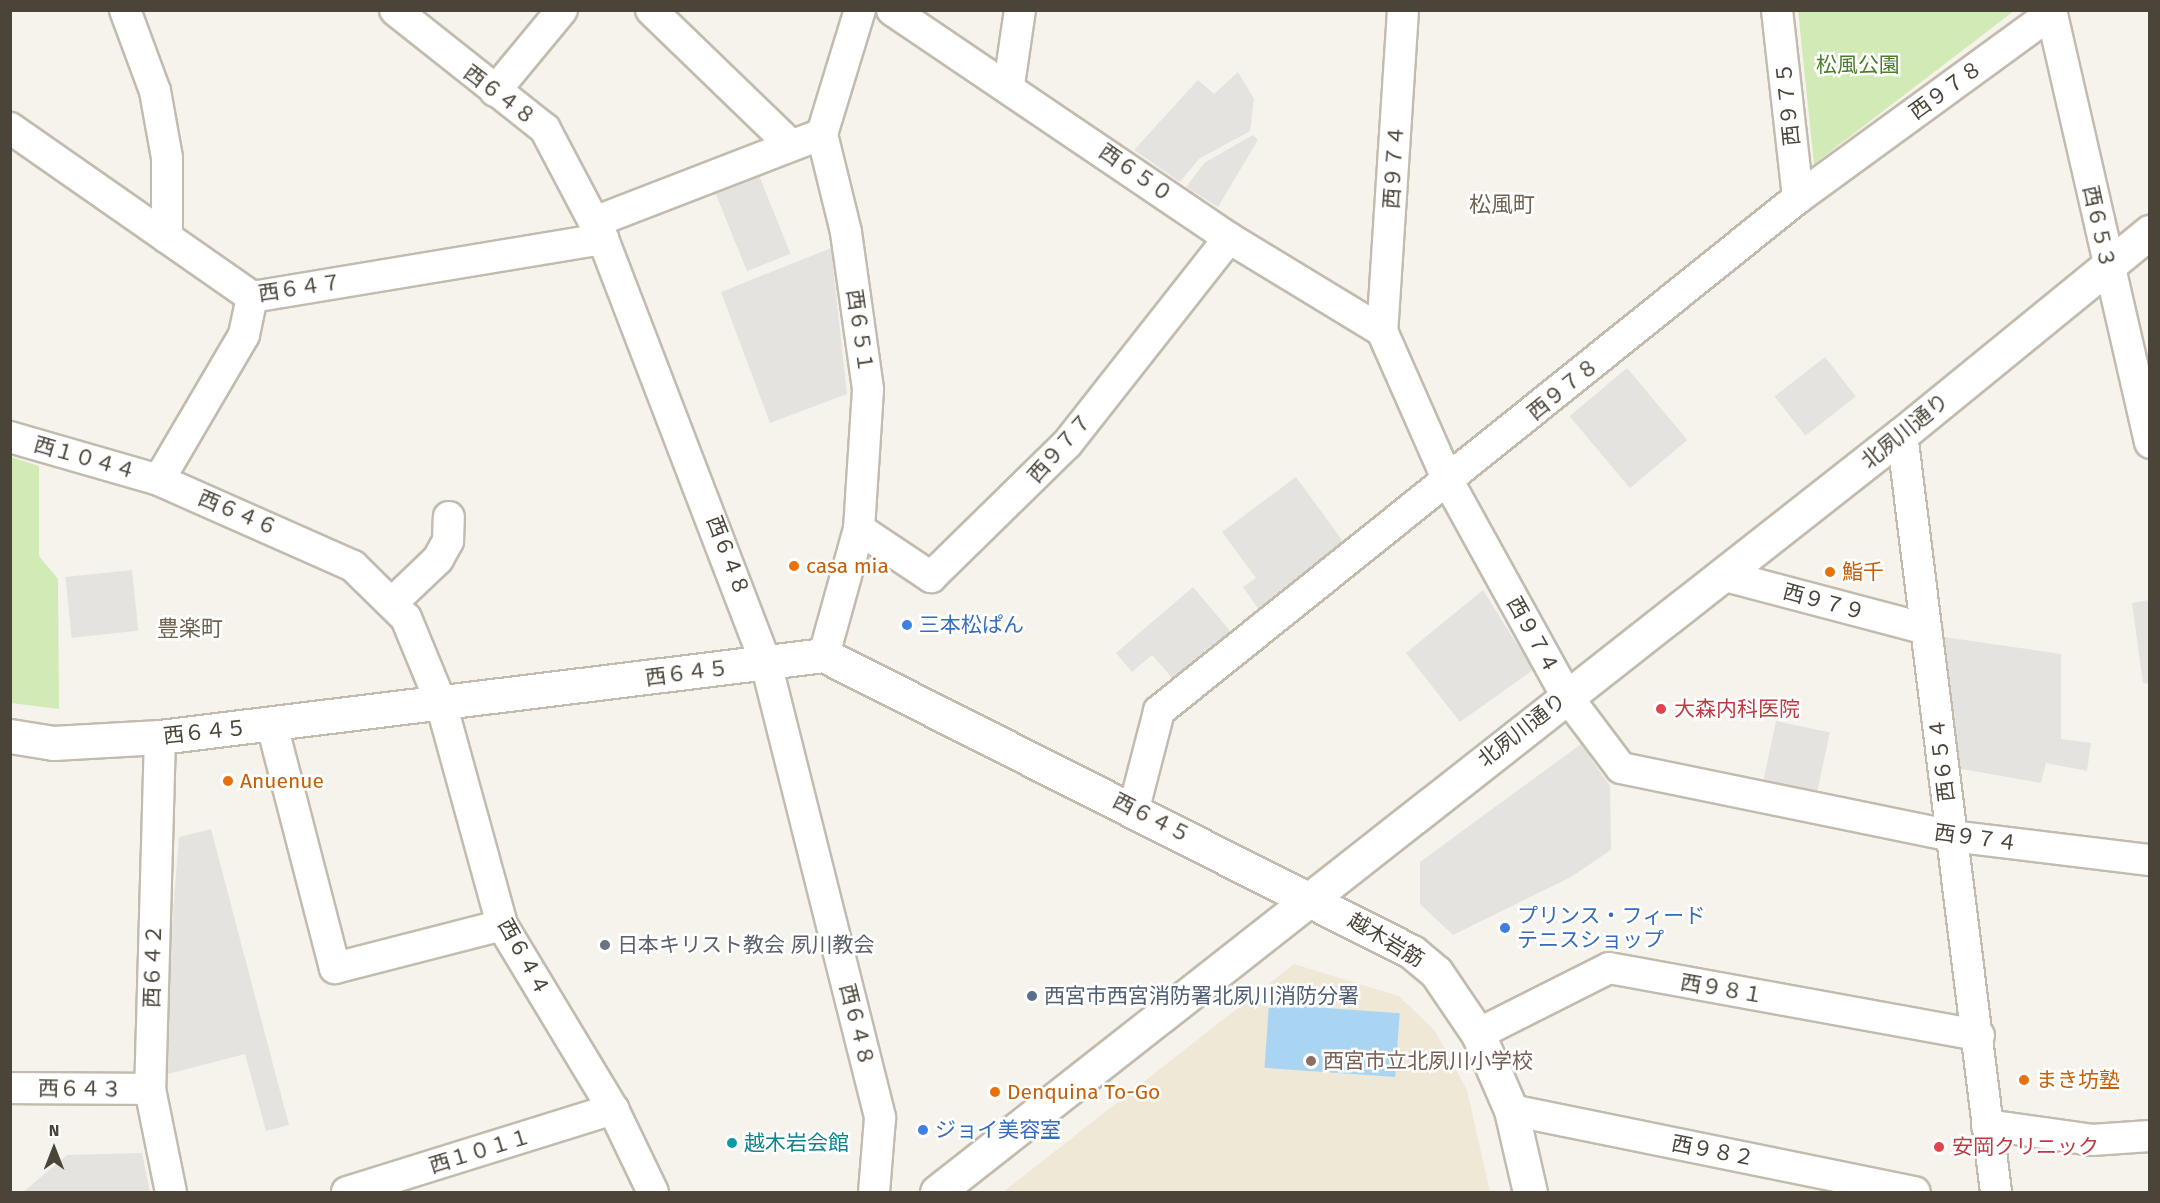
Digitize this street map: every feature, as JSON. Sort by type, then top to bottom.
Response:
[{"type":"street","points":[[126,10],[155,91],[167,158],[167,238]]},
{"type":"street","name":"西６４８","points":[[395,10],[545,129],[599,230],[766,663],[880,1118],[874,1192]]},
{"type":"street","points":[[495,91],[562,10]]},
{"type":"street","points":[[651,10],[790,144]]},
{"type":"street","points":[[822,134],[860,10]]},
{"type":"street","name":"西６５０","points":[[892,10],[1009,85],[1229,238],[1382,331]]},
{"type":"street","points":[[1009,85],[1020,10]]},
{"type":"street","name":"西９７４","points":[[1403,10],[1382,331],[1449,483],[1566,695],[1621,768],[1951,836],[2150,860]]},
{"type":"street","name":"西９７５","points":[[1777,10],[1798,198]]},
{"type":"street","name":"西９７８","points":[[1134,808],[1160,711],[1449,483],[1798,198],[2052,12]]},
{"type":"street","name":"西６５３","points":[[2052,12],[2107,267],[2150,443]]},
{"type":"street","name":"西６４７","points":[[10,128],[252,297],[599,230],[790,144],[822,134]]},
{"type":"street","name":"西６５１","points":[[822,134],[846,232],[868,389],[859,529],[824,656]]},
{"type":"street","name":"北夙川通り","points":[[937,1192],[1566,695],[1902,434],[2150,232]]},
{"type":"street","name":"西９７７","points":[[859,529],[931,578],[1067,444],[1229,238]]},
{"type":"street","points":[[159,480],[244,335],[252,297]]},
{"type":"street","name":"西６５４","points":[[1902,434],[1951,836],[1979,1035],[1996,1192]]},
{"type":"street","name":"西１０４４","points":[[10,437],[159,480]]},
{"type":"street","name":"西６４６","points":[[159,480],[353,566],[406,618],[441,703]]},
{"type":"street","points":[[392,603],[438,560],[448,541],[449,517]]},
{"type":"street","name":"西９７９","points":[[1722,575],[1926,629]]},
{"type":"street","name":"西６４５","points":[[10,736],[53,743],[160,738],[824,656],[1134,808],[1311,898]]},
{"type":"street","name":"西６４４","points":[[441,703],[502,925],[613,1109],[653,1192]]},
{"type":"street","points":[[272,725],[335,968],[502,925]]},
{"type":"street","name":"西６４２","points":[[160,738],[150,1089],[171,1192]]},
{"type":"street","name":"越木岩筋","points":[[1311,898],[1413,952],[1436,972],[1478,1034],[1511,1110],[1530,1192]]},
{"type":"street","name":"西９８１","points":[[1478,1034],[1609,968],[1979,1035]]},
{"type":"street","name":"西６４３","points":[[10,1088],[150,1089]]},
{"type":"street","name":"西１０１１","points":[[347,1192],[613,1109]]},
{"type":"street","name":"西９８２","points":[[1511,1110],[1915,1192]]},
{"type":"street","points":[[1987,1125],[2092,1140],[2150,1136]]},
{"type":"shaded area","points":[[1238,72],[1254,99],[1250,131],[1199,159],[1180,182],[1134,150],[1198,80],[1214,94]]},
{"type":"shaded area","points":[[1253,135],[1258,140],[1218,207],[1186,187],[1204,163]]},
{"type":"shaded area","points":[[758,173],[791,254],[747,271],[714,191]]},
{"type":"shaded area","points":[[831,248],[847,394],[770,423],[721,292]]},
{"type":"shaded area","points":[[1825,357],[1856,396],[1805,436],[1775,396]]},
{"type":"shaded area","points":[[1627,368],[1687,440],[1630,488],[1570,416]]},
{"type":"shaded area","points":[[1296,477],[1347,547],[1260,611],[1243,587],[1256,578],[1222,532]]},
{"type":"shaded area","points":[[132,570],[138,631],[72,638],[65,577]]},
{"type":"shaded area","points":[[1193,587],[1231,632],[1174,680],[1152,655],[1132,672],[1116,653]]},
{"type":"shaded area","points":[[1483,590],[1533,670],[1460,722],[1406,653]]},
{"type":"shaded area","points":[[2150,600],[2149,684],[2143,683],[2132,603]]},
{"type":"shaded area","points":[[1944,637],[2061,654],[2061,739],[2091,743],[2087,771],[2046,763],[2041,783],[1956,768]]},
{"type":"shaded area","points":[[1776,721],[1830,732],[1816,799],[1762,788]]},
{"type":"shaded area","points":[[1581,744],[1610,786],[1611,850],[1571,877],[1453,935],[1420,904],[1420,862]]},
{"type":"shaded area","points":[[211,829],[289,1125],[266,1131],[245,1054],[160,1076],[179,837]]},
{"type":"shaded area","name":"西宮市立北夙川小学校","points":[[1294,964],[1399,996],[1435,1031],[1467,1090],[1490,1192],[1003,1192]]},
{"type":"shaded area","points":[[142,1153],[150,1192],[23,1192],[67,1155]]},
{"type":"green space","name":"松風公園","points":[[1798,10],[2014,10],[2014,11],[1814,164]]},
{"type":"green space","points":[[11,457],[39,466],[39,556],[58,579],[59,709],[11,703]]},
{"type":"water","points":[[1269,1004],[1400,1013],[1395,1077],[1265,1068]]},
{"type":"place","name":"casa mia","points":[[794,566]]},
{"type":"place","name":"鮨千","points":[[1830,572]]},
{"type":"place","name":"三本松ぱん","points":[[907,625]]},
{"type":"place","name":"大森内科医院","points":[[1661,709]]},
{"type":"place","name":"Anuenue","points":[[228,781]]},
{"type":"place","name":"プリンス・フィード テニスショップ","points":[[1505,928]]},
{"type":"place","name":"日本キリスト教会 夙川教会","points":[[605,945]]},
{"type":"place","name":"西宮市西宮消防署北夙川消防分署","points":[[1032,996]]},
{"type":"place","name":"西宮市立北夙川小学校","points":[[1311,1061]]},
{"type":"place","name":"まき坊塾","points":[[2024,1080]]},
{"type":"place","name":"Denquina To-Go","points":[[995,1092]]},
{"type":"place","name":"ジョイ美容室","points":[[923,1130]]},
{"type":"place","name":"越木岩会館","points":[[732,1143]]},
{"type":"place","name":"安岡クリニック","points":[[1939,1147]]},
{"type":"district","name":"松風町","points":[[1502,205]]},
{"type":"district","name":"豊楽町","points":[[190,629]]}]
